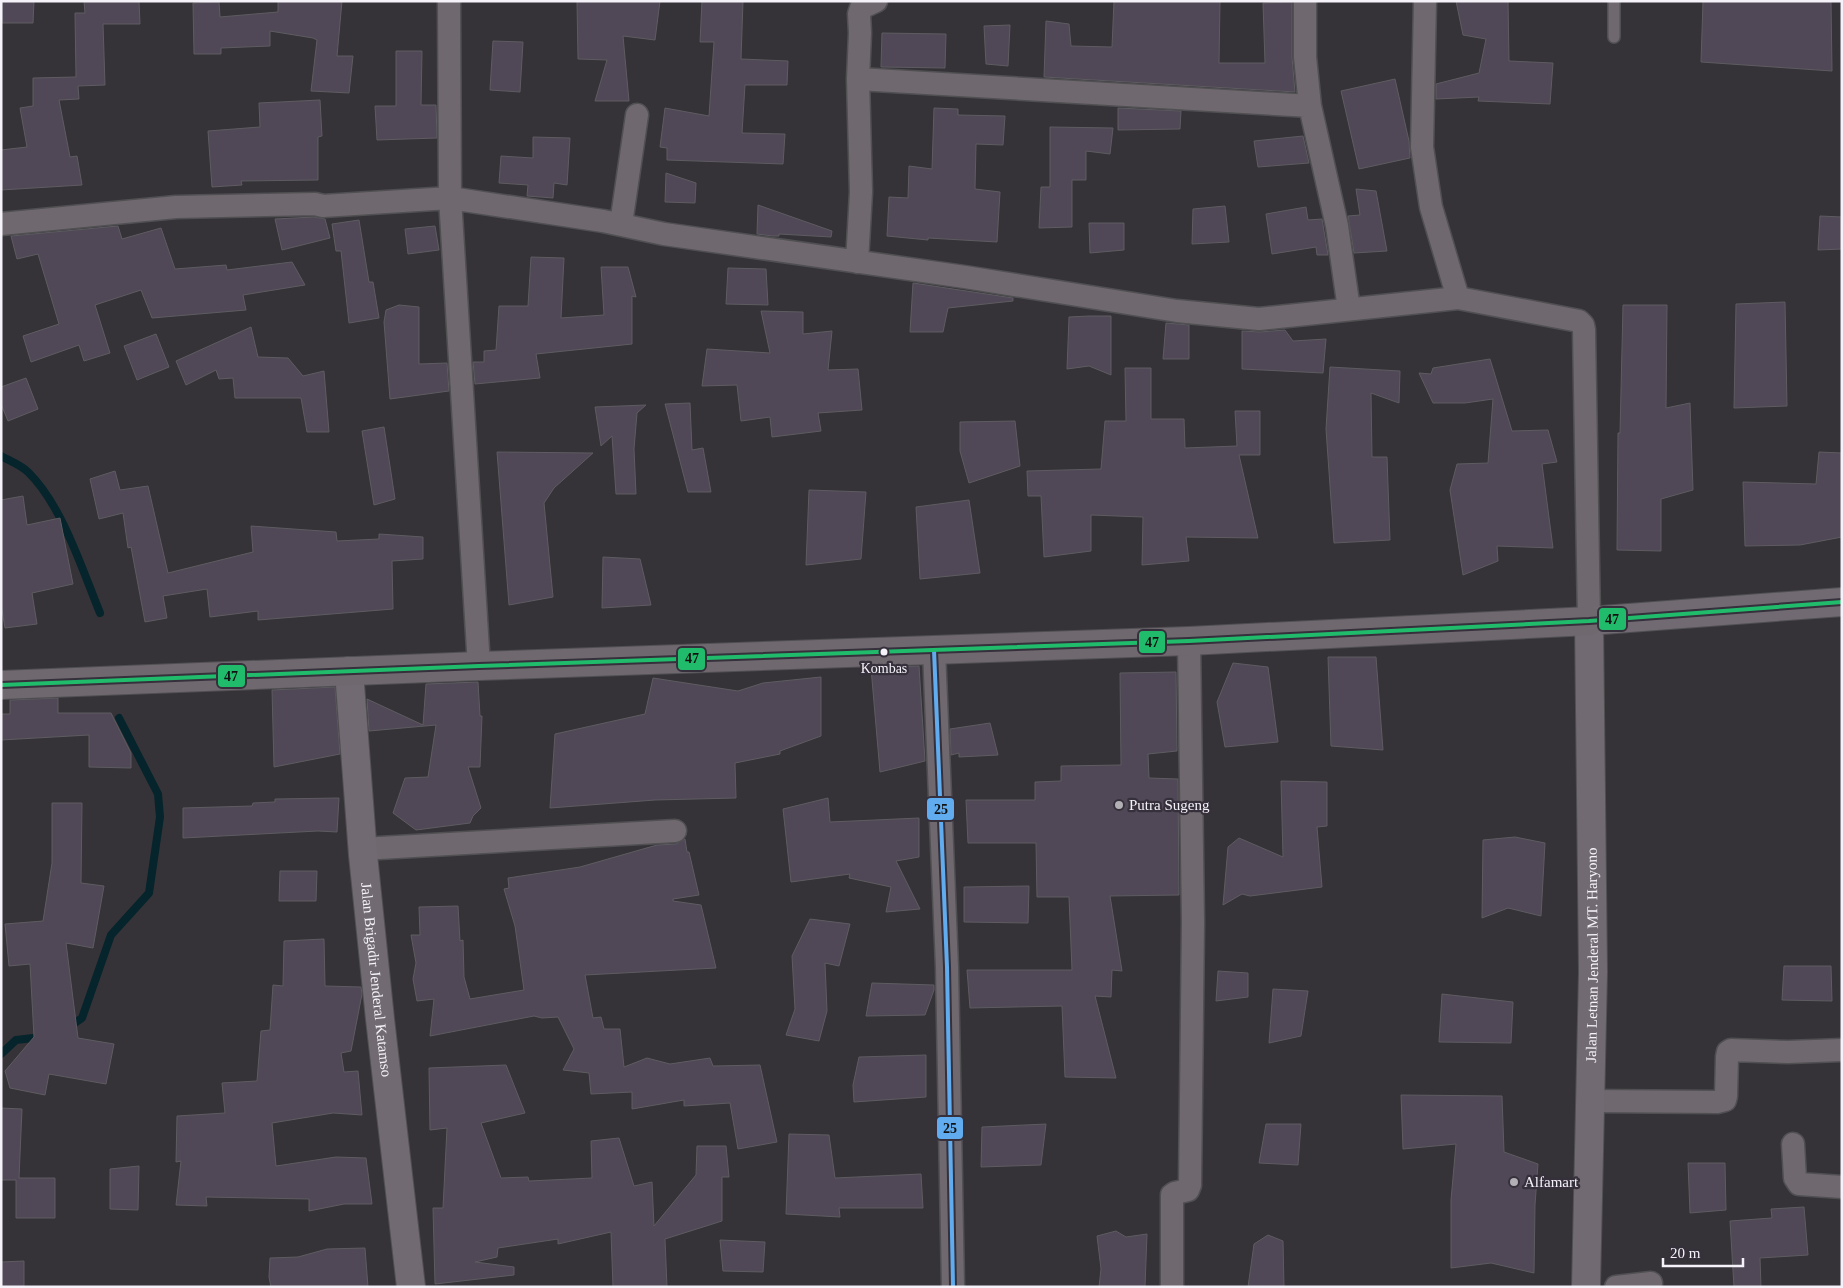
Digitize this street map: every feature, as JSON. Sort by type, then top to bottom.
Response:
[{"type":"main road","points":[[1,685],[1189,641],[1589,621],[1842,602]]},
{"type":"main road","name":"Jalan Letnan Jenderal MT. Haryono","points":[[1586,1287],[1593,972],[1589,621]]},
{"type":"main road","name":"Jalan Brigadir Jenderal Katamso","points":[[349,671],[362,849],[411,1287]]},
{"type":"street","points":[[449,1],[450,198],[479,666]]},
{"type":"street","points":[[857,262],[861,192],[858,79],[859,14],[861,8],[876,1]]},
{"type":"street","points":[[1306,1],[1306,58],[1310,106],[1337,226],[1349,310]]},
{"type":"street","points":[[1425,1],[1422,147],[1431,207],[1458,298]]},
{"type":"street","points":[[858,79],[1310,106]]},
{"type":"street","points":[[620,224],[637,115]]},
{"type":"street","points":[[1,224],[176,207],[316,204],[323,206],[450,198],[620,224],[664,234],[966,277],[1177,311],[1260,319],[1458,298],[1579,321],[1583,325],[1589,621]]},
{"type":"street","points":[[1172,1287],[1172,1195],[1188,1190],[1190,1185],[1193,922],[1189,641]]},
{"type":"street","points":[[934,650],[947,967],[953,1287]]},
{"type":"street","points":[[362,849],[675,831]]},
{"type":"street","points":[[1590,1101],[1717,1102],[1725,1100],[1727,1057],[1728,1052],[1731,1050],[1788,1052],[1842,1050]]},
{"type":"street","points":[[1793,1144],[1795,1178],[1799,1184],[1842,1186]]},
{"type":"street","points":[[1616,1287],[1651,1283]]},
{"type":"lane","points":[[1614,1],[1614,37]]},
{"type":"building","points":[[2,1],[34,1],[33,23],[2,23]]},
{"type":"building","points":[[84,1],[139,1],[140,24],[103,24],[105,85],[78,86],[79,99],[59,100],[70,157],[77,156],[82,185],[1,190],[1,150],[27,147],[20,108],[33,106],[33,78],[76,77],[75,13],[85,13]]},
{"type":"building","points":[[278,1],[342,1],[337,56],[353,56],[349,93],[311,91],[317,40],[313,38],[270,31],[270,46],[221,48],[221,54],[194,54],[193,3],[219,2],[220,17],[278,12]]},
{"type":"building","points":[[577,1],[660,1],[655,40],[623,36],[629,101],[595,101],[607,60],[578,59]]},
{"type":"building","points":[[702,1],[743,1],[741,59],[788,61],[787,85],[745,85],[742,133],[785,134],[783,164],[667,160],[667,148],[660,147],[665,108],[709,116],[714,42],[700,42]]},
{"type":"building","points":[[1114,1],[1220,1],[1219,63],[1265,63],[1263,3],[1292,2],[1292,57],[1295,92],[1044,77],[1046,21],[1069,24],[1071,46],[1112,47]]},
{"type":"building","points":[[1456,1],[1508,1],[1509,61],[1553,63],[1550,104],[1478,101],[1479,97],[1436,99],[1436,84],[1479,73],[1486,39],[1463,35]]},
{"type":"building","points":[[1703,1],[1831,1],[1832,71],[1701,62]]},
{"type":"building","points":[[1010,25],[1008,66],[986,64],[984,26]]},
{"type":"building","points":[[882,33],[946,34],[945,68],[881,67]]},
{"type":"building","points":[[493,41],[523,42],[520,92],[490,90]]},
{"type":"building","points":[[396,51],[422,51],[421,105],[436,105],[437,138],[377,140],[375,106],[396,106]]},
{"type":"building","points":[[1395,79],[1409,141],[1410,158],[1359,169],[1341,91]]},
{"type":"building","points":[[320,100],[322,136],[318,137],[318,180],[241,181],[242,185],[212,187],[208,131],[260,127],[259,103]]},
{"type":"building","points":[[934,108],[958,109],[958,115],[1005,116],[1003,145],[976,144],[975,189],[1000,192],[997,242],[928,238],[928,240],[887,236],[889,197],[908,198],[909,166],[932,169]]},
{"type":"building","points":[[1118,108],[1181,111],[1180,129],[1118,130]]},
{"type":"building","points":[[1050,127],[1113,128],[1110,154],[1086,151],[1086,180],[1072,180],[1072,227],[1039,228],[1041,187],[1050,187]]},
{"type":"building","points":[[1303,136],[1309,163],[1258,167],[1254,141]]},
{"type":"building","points":[[533,137],[570,138],[567,185],[554,183],[553,198],[527,196],[528,185],[499,183],[501,156],[533,158]]},
{"type":"building","points":[[666,173],[696,183],[695,203],[665,202]]},
{"type":"building","points":[[1356,189],[1376,191],[1387,251],[1354,253],[1348,216],[1360,215]]},
{"type":"building","points":[[758,205],[832,231],[831,237],[757,234]]},
{"type":"building","points":[[1225,206],[1229,242],[1192,244],[1193,209]]},
{"type":"building","points":[[1306,207],[1308,220],[1322,219],[1328,255],[1317,255],[1316,247],[1272,254],[1266,214]]},
{"type":"building","points":[[1820,216],[1842,217],[1842,249],[1818,250]]},
{"type":"building","points":[[314,217],[325,219],[330,238],[282,250],[275,219]]},
{"type":"building","points":[[359,220],[369,282],[373,282],[379,318],[349,323],[341,251],[336,251],[332,224]]},
{"type":"building","points":[[1089,223],[1124,223],[1124,250],[1090,253]]},
{"type":"building","points":[[118,226],[122,239],[161,228],[175,269],[226,265],[227,270],[292,262],[305,285],[243,295],[246,310],[152,318],[141,290],[95,305],[110,353],[84,361],[79,345],[31,362],[23,336],[59,324],[38,254],[17,259],[11,236]]},
{"type":"building","points":[[435,226],[439,250],[408,254],[405,229]]},
{"type":"building","points":[[531,257],[564,258],[561,318],[604,315],[601,267],[628,267],[636,297],[632,296],[632,344],[536,354],[540,378],[475,384],[473,362],[484,362],[484,351],[496,350],[499,306],[528,306]]},
{"type":"building","points":[[728,268],[766,269],[768,305],[726,304]]},
{"type":"building","points":[[913,283],[1013,298],[1013,301],[948,308],[943,332],[910,332]]},
{"type":"building","points":[[1785,302],[1787,406],[1734,408],[1736,304]]},
{"type":"building","points":[[399,305],[419,307],[419,364],[447,363],[449,391],[390,399],[384,322],[386,310]]},
{"type":"building","points":[[1623,305],[1667,305],[1666,408],[1690,403],[1693,490],[1661,499],[1661,551],[1617,550],[1618,433],[1620,433]]},
{"type":"building","points":[[761,311],[803,312],[803,334],[832,331],[828,370],[858,369],[862,410],[818,413],[821,431],[772,437],[770,417],[741,421],[737,385],[702,386],[707,349],[770,353]]},
{"type":"building","points":[[1111,316],[1111,375],[1089,366],[1067,369],[1069,317]]},
{"type":"building","points":[[1166,323],[1189,325],[1189,359],[1163,359]]},
{"type":"building","points":[[251,327],[258,357],[288,358],[303,376],[324,371],[329,432],[307,432],[301,398],[235,398],[233,378],[219,379],[216,370],[186,385],[176,361]]},
{"type":"building","points":[[1285,330],[1293,341],[1326,339],[1323,373],[1242,369],[1242,331]]},
{"type":"building","points":[[156,334],[169,367],[137,380],[124,346]]},
{"type":"building","points":[[1490,359],[1512,431],[1548,430],[1557,462],[1542,464],[1553,548],[1497,546],[1498,561],[1463,575],[1450,490],[1457,464],[1488,463],[1493,399],[1465,403],[1433,403],[1419,373],[1431,374],[1433,368]]},
{"type":"building","points":[[1330,367],[1400,371],[1399,403],[1371,393],[1372,457],[1387,457],[1390,540],[1334,543],[1326,429]]},
{"type":"building","points":[[1125,368],[1151,368],[1151,419],[1184,419],[1185,448],[1237,446],[1235,411],[1260,411],[1260,455],[1239,455],[1258,538],[1186,537],[1189,561],[1142,565],[1143,517],[1091,515],[1091,551],[1044,557],[1041,496],[1028,496],[1027,471],[1101,469],[1105,421],[1126,421]]},
{"type":"building","points":[[26,378],[38,409],[8,421],[1,404],[1,387]]},
{"type":"building","points":[[690,403],[692,450],[703,448],[711,492],[688,492],[665,404]]},
{"type":"building","points":[[646,405],[637,413],[634,449],[636,494],[616,494],[612,436],[601,446],[595,407]]},
{"type":"building","points":[[1015,421],[1020,466],[969,483],[960,451],[960,422]]},
{"type":"building","points":[[384,427],[395,499],[374,505],[362,431]]},
{"type":"building","points":[[497,452],[593,453],[554,488],[544,503],[553,597],[509,605]]},
{"type":"building","points":[[1819,452],[1842,453],[1842,537],[1800,545],[1745,546],[1743,482],[1816,484]]},
{"type":"building","points":[[115,471],[120,490],[148,486],[168,573],[253,552],[251,526],[336,532],[337,541],[379,539],[379,534],[423,537],[423,559],[392,561],[393,609],[258,620],[258,611],[210,617],[207,589],[163,596],[167,618],[145,622],[131,547],[128,548],[123,513],[99,519],[90,479]]},
{"type":"building","points":[[809,490],[866,492],[861,559],[806,565]]},
{"type":"building","points":[[23,496],[27,525],[60,518],[73,584],[32,593],[37,624],[5,628],[1,604],[1,500]]},
{"type":"building","points":[[969,500],[980,573],[920,579],[916,507]]},
{"type":"building","points":[[603,557],[640,559],[651,605],[602,608]]},
{"type":"building","points":[[1328,657],[1376,657],[1383,750],[1331,746]]},
{"type":"building","points":[[1233,663],[1268,667],[1278,742],[1225,747],[1217,702]]},
{"type":"building","points":[[919,666],[925,761],[880,772],[871,668]]},
{"type":"building","points":[[1176,672],[1177,751],[1148,754],[1149,778],[1178,779],[1179,895],[1110,896],[1122,971],[1112,970],[1111,997],[1095,996],[1116,1078],[1065,1077],[1062,1006],[970,1008],[967,970],[1072,970],[1069,897],[1037,897],[1036,843],[968,843],[966,800],[1035,800],[1035,782],[1061,781],[1061,766],[1121,765],[1120,673]]},
{"type":"building","points":[[821,677],[821,736],[780,751],[780,754],[735,763],[736,798],[655,800],[550,808],[555,734],[645,714],[653,678],[738,691],[763,683]]},
{"type":"building","points":[[478,682],[480,716],[482,716],[480,767],[468,767],[481,808],[473,816],[470,823],[416,830],[393,813],[405,778],[428,777],[436,725],[369,731],[367,699],[423,725],[426,684]]},
{"type":"building","points":[[335,687],[340,754],[274,767],[272,690]]},
{"type":"building","points":[[58,698],[58,713],[111,713],[131,753],[131,768],[89,767],[89,735],[1,740],[1,714],[10,714],[10,700]]},
{"type":"building","points":[[990,723],[998,755],[959,757],[959,753],[951,755],[950,729]]},
{"type":"building","points":[[1281,781],[1327,782],[1327,826],[1317,827],[1322,887],[1250,896],[1242,894],[1223,905],[1228,847],[1239,838],[1283,857]]},
{"type":"building","points":[[339,798],[337,832],[318,831],[183,838],[183,808],[252,806],[253,803],[275,802],[275,799]]},
{"type":"building","points":[[828,798],[830,822],[919,818],[919,857],[896,861],[920,909],[886,912],[891,887],[849,878],[850,874],[791,882],[783,809]]},
{"type":"building","points":[[52,803],[82,803],[81,883],[104,886],[93,948],[66,943],[78,1038],[114,1044],[106,1084],[49,1074],[45,1095],[10,1088],[5,1071],[34,1037],[30,964],[9,966],[5,924],[43,921],[52,863]]},
{"type":"building","points":[[1515,837],[1545,843],[1541,916],[1508,908],[1482,918],[1483,840]]},
{"type":"building","points":[[685,839],[699,895],[673,899],[673,901],[701,905],[716,968],[585,975],[593,1018],[601,1017],[604,1029],[620,1029],[624,1067],[647,1058],[670,1064],[710,1058],[713,1066],[760,1065],[777,1142],[738,1149],[730,1103],[684,1106],[684,1100],[632,1109],[632,1092],[591,1094],[589,1073],[563,1070],[574,1049],[558,1017],[542,1018],[534,1016],[430,1036],[434,999],[417,1001],[413,979],[416,963],[411,935],[420,935],[419,907],[458,906],[460,941],[463,940],[464,977],[470,999],[524,990],[515,926],[504,889],[509,888],[508,878],[580,867],[657,845],[676,844]]},
{"type":"building","points":[[280,871],[317,871],[316,901],[279,901]]},
{"type":"building","points":[[1029,886],[1028,923],[964,922],[964,887]]},
{"type":"building","points":[[810,919],[850,924],[839,966],[825,963],[827,1011],[819,1041],[786,1035],[795,1009],[792,956]]},
{"type":"building","points":[[324,939],[325,986],[361,987],[362,994],[351,1051],[341,1053],[344,1072],[358,1071],[362,1115],[333,1113],[272,1123],[276,1166],[336,1157],[366,1158],[372,1204],[344,1204],[309,1211],[309,1199],[206,1197],[207,1206],[176,1205],[181,1161],[176,1162],[177,1116],[225,1113],[222,1083],[257,1081],[261,1031],[270,1030],[273,985],[283,986],[284,941]]},
{"type":"building","points":[[1784,966],[1831,966],[1832,1001],[1782,1000]]},
{"type":"building","points":[[1218,971],[1248,973],[1248,997],[1216,1001]]},
{"type":"building","points":[[872,983],[934,985],[934,990],[925,1015],[866,1016]]},
{"type":"building","points":[[1273,989],[1308,991],[1301,1036],[1269,1043]]},
{"type":"building","points":[[1442,994],[1513,1002],[1511,1043],[1439,1042]]},
{"type":"building","points":[[926,1055],[926,1097],[854,1102],[853,1085],[859,1057]]},
{"type":"building","points":[[506,1065],[525,1113],[481,1123],[501,1178],[528,1177],[529,1181],[592,1178],[591,1141],[619,1138],[634,1186],[652,1182],[654,1226],[696,1175],[697,1146],[726,1146],[729,1177],[722,1177],[722,1221],[665,1239],[667,1287],[613,1287],[611,1232],[558,1244],[558,1239],[498,1248],[497,1257],[475,1262],[514,1267],[514,1275],[435,1284],[433,1208],[443,1208],[447,1128],[430,1130],[429,1068]]},
{"type":"building","points":[[1401,1095],[1502,1096],[1504,1152],[1538,1164],[1534,1273],[1491,1263],[1451,1268],[1451,1200],[1456,1144],[1403,1149]]},
{"type":"building","points":[[1,1108],[22,1109],[19,1178],[55,1178],[55,1218],[16,1218],[16,1180],[1,1180]]},
{"type":"building","points":[[1046,1124],[1041,1165],[981,1167],[982,1127]]},
{"type":"building","points":[[1266,1124],[1301,1124],[1298,1165],[1259,1163]]},
{"type":"building","points":[[789,1134],[829,1135],[835,1178],[921,1174],[923,1208],[839,1208],[840,1217],[786,1214]]},
{"type":"building","points":[[1688,1163],[1725,1163],[1726,1210],[1690,1213]]},
{"type":"building","points":[[139,1166],[138,1210],[110,1209],[110,1169]]},
{"type":"building","points":[[1804,1207],[1808,1255],[1760,1258],[1761,1287],[1734,1287],[1730,1221],[1772,1218],[1771,1209]]},
{"type":"building","points":[[1116,1231],[1126,1237],[1147,1234],[1145,1287],[1099,1287],[1101,1269],[1097,1236]]},
{"type":"building","points":[[1268,1235],[1283,1241],[1284,1287],[1248,1287],[1254,1244]]},
{"type":"building","points":[[720,1240],[765,1242],[763,1272],[723,1271]]},
{"type":"building","points":[[365,1248],[368,1287],[271,1287],[269,1277],[270,1258],[298,1257],[327,1249]]},
{"type":"building","points":[[24,1261],[24,1287],[1,1287],[1,1262]]},
{"type":"waterway","points":[[1,456],[28,472],[51,502],[70,538],[100,613]]},
{"type":"waterway","points":[[69,1027],[82,1018],[111,935],[149,893],[160,817],[158,794],[119,718]]},
{"type":"waterway","points":[[1,1054],[16,1040],[42,1037]]},
{"type":"transit line","name":"47","points":[[1,685],[1189,641],[1589,621],[1842,602]]},
{"type":"transit line","name":"25","points":[[934,650],[947,967],[953,1287]]},
{"type":"place","name":"Kombas","points":[[884,652]]},
{"type":"place","name":"Putra Sugeng","points":[[1119,805]]},
{"type":"place","name":"Alfamart","points":[[1514,1182]]}]
